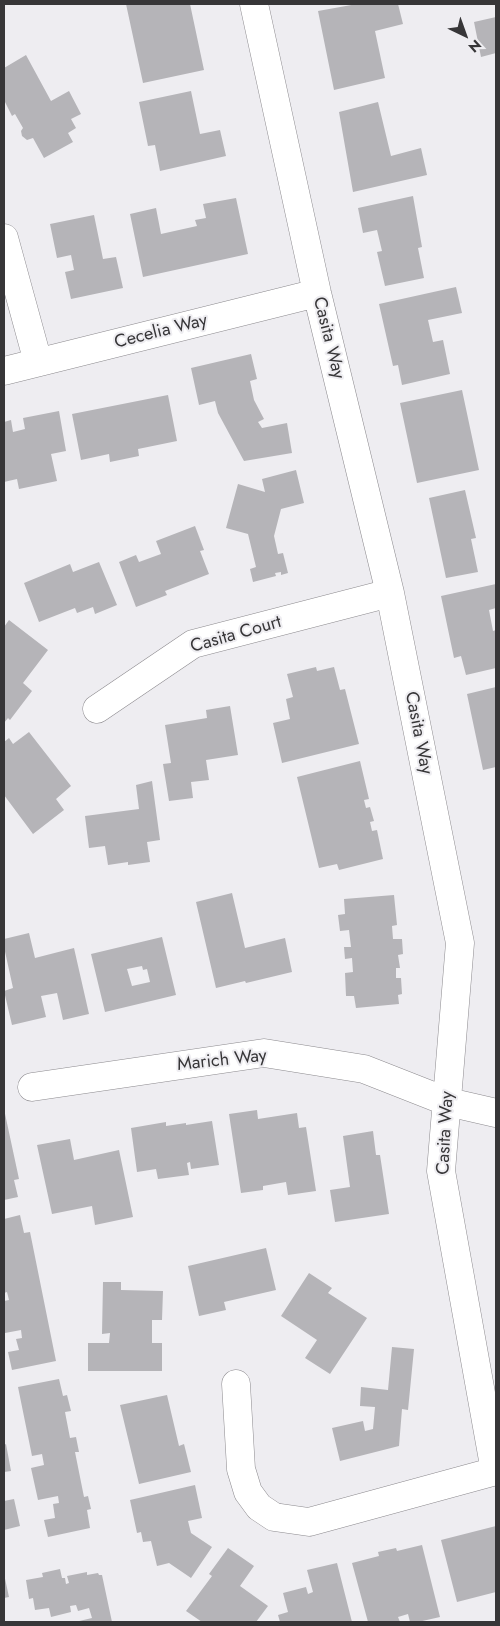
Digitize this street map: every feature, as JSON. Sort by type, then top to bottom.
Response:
[{"type":"street","name":"Casita Way","points":[[236,1384],[241,1469],[248,1492],[259,1508],[274,1517],[309,1522],[496,1471],[441,1171],[460,943],[390,594],[317,293],[254,4]]},
{"type":"street","points":[[4,238],[38,362]]},
{"type":"street","name":"Cecelia Way","points":[[4,370],[317,293]]},
{"type":"street","name":"Casita Court","points":[[97,709],[193,644],[390,594]]},
{"type":"street","name":"Marich Way","points":[[32,1087],[264,1053],[364,1069],[448,1102],[496,1113]]},
{"type":"building","points":[[126,4],[190,4],[204,70],[143,83]]},
{"type":"building","points":[[357,4],[398,4],[403,24],[375,31],[385,78],[334,90],[318,11]]},
{"type":"building","points":[[496,17],[496,53],[481,57],[474,22]]},
{"type":"building","points":[[26,55],[51,101],[69,91],[81,114],[71,119],[76,128],[68,133],[73,142],[44,158],[33,138],[27,140],[22,136],[21,131],[23,128],[15,114],[12,116],[4,100],[4,68]]},
{"type":"building","points":[[191,91],[200,134],[220,130],[226,156],[160,171],[155,145],[148,146],[139,102]]},
{"type":"building","points":[[378,102],[391,156],[421,148],[427,175],[353,192],[339,112]]},
{"type":"building","points":[[413,196],[422,247],[418,248],[424,278],[385,286],[377,252],[382,251],[377,230],[363,233],[358,208]]},
{"type":"building","points":[[236,198],[248,254],[143,277],[130,214],[156,208],[161,234],[197,226],[195,220],[206,218],[203,204]]},
{"type":"building","points":[[94,215],[103,259],[116,257],[123,288],[71,299],[65,272],[74,270],[71,255],[57,258],[50,224]]},
{"type":"building","points":[[456,287],[462,313],[428,320],[433,342],[443,340],[450,374],[402,385],[398,365],[393,366],[379,304]]},
{"type":"building","points":[[251,354],[257,379],[250,381],[254,400],[264,419],[258,422],[262,428],[287,423],[292,453],[244,461],[218,413],[215,401],[199,405],[191,368]]},
{"type":"building","points":[[462,390],[479,470],[417,483],[400,403]]},
{"type":"building","points":[[168,395],[177,441],[138,449],[139,456],[110,462],[109,454],[81,460],[72,414]]},
{"type":"building","points":[[59,411],[66,451],[51,454],[57,481],[19,489],[17,479],[4,482],[4,422],[11,420],[13,432],[25,429],[23,418]]},
{"type":"building","points":[[296,470],[304,503],[281,509],[274,536],[278,554],[283,553],[288,573],[281,575],[281,572],[275,573],[276,576],[253,582],[250,569],[256,567],[248,534],[226,528],[238,484],[265,492],[262,479]]},
{"type":"building","points":[[465,490],[476,538],[471,539],[478,572],[446,578],[429,498]]},
{"type":"building","points":[[195,526],[204,550],[200,551],[209,574],[165,591],[167,595],[136,607],[119,562],[136,555],[139,562],[161,554],[156,541]]},
{"type":"building","points":[[99,562],[117,605],[95,614],[93,607],[77,613],[75,608],[39,622],[24,583],[70,564],[73,572]]},
{"type":"building","points":[[496,584],[496,608],[489,610],[493,631],[496,630],[496,668],[466,675],[461,656],[454,658],[441,596]]},
{"type":"building","points":[[9,620],[48,650],[23,683],[32,691],[10,720],[8,718],[4,723],[4,627]]},
{"type":"building","points":[[316,667],[317,671],[334,667],[340,690],[345,689],[359,744],[282,763],[273,723],[290,719],[286,699],[293,697],[287,674]]},
{"type":"building","points":[[496,687],[496,767],[483,770],[467,694]]},
{"type":"building","points":[[230,706],[238,755],[206,760],[209,780],[191,782],[193,798],[169,801],[163,764],[171,763],[165,725],[207,718],[206,710]]},
{"type":"building","points":[[29,732],[71,786],[56,799],[64,810],[33,834],[4,795],[4,742],[9,738],[13,744]]},
{"type":"building","points":[[360,761],[369,799],[364,800],[366,808],[370,807],[374,821],[370,822],[372,831],[377,830],[383,859],[339,870],[337,864],[319,868],[297,777]]},
{"type":"building","points":[[152,781],[160,840],[147,842],[150,862],[128,865],[128,862],[108,865],[105,846],[89,848],[85,816],[139,809],[136,785]]},
{"type":"building","points":[[232,893],[245,948],[285,938],[292,972],[216,988],[196,902]]},
{"type":"building","points":[[394,895],[397,925],[392,926],[393,939],[402,939],[403,954],[398,955],[400,968],[396,968],[396,978],[401,978],[402,994],[398,995],[399,1004],[356,1008],[354,996],[346,996],[345,973],[353,972],[352,958],[345,959],[344,947],[351,947],[349,930],[340,931],[338,915],[345,914],[344,899]]},
{"type":"building","points":[[29,933],[35,958],[74,948],[89,1014],[63,1020],[57,993],[41,996],[46,1017],[12,1025],[4,991],[13,988],[4,939]]},
{"type":"building","points":[[162,937],[176,995],[105,1012],[91,954]],"holes":[[[142,966],[143,970],[147,969],[150,982],[132,986],[127,969]]]},
{"type":"building","points":[[4,1109],[19,1179],[14,1180],[18,1197],[4,1200]]},
{"type":"building","points":[[257,1110],[258,1119],[297,1113],[299,1128],[306,1127],[316,1191],[288,1195],[286,1182],[263,1186],[263,1190],[241,1193],[229,1114]]},
{"type":"building","points":[[212,1121],[219,1165],[191,1169],[190,1162],[187,1163],[189,1175],[158,1179],[156,1169],[137,1172],[131,1128],[166,1122],[166,1126]]},
{"type":"building","points":[[373,1131],[376,1155],[380,1155],[389,1214],[335,1222],[330,1190],[350,1187],[343,1136]]},
{"type":"building","points":[[70,1139],[74,1160],[119,1150],[133,1217],[95,1225],[92,1206],[52,1214],[37,1145]]},
{"type":"building","points":[[20,1215],[24,1233],[30,1232],[56,1361],[12,1370],[8,1352],[19,1350],[16,1339],[22,1338],[21,1330],[5,1333],[4,1328],[4,1301],[9,1300],[7,1292],[4,1293],[4,1219]]},
{"type":"building","points":[[266,1248],[276,1290],[224,1302],[226,1310],[199,1316],[188,1266]]},
{"type":"building","points":[[309,1273],[332,1288],[328,1293],[367,1318],[330,1374],[305,1358],[317,1340],[281,1316]]},
{"type":"building","points":[[103,1282],[121,1282],[121,1290],[163,1291],[162,1320],[152,1320],[152,1343],[162,1343],[162,1371],[88,1371],[88,1343],[109,1343],[110,1333],[102,1334]]},
{"type":"building","points":[[392,1347],[414,1349],[408,1410],[402,1409],[399,1446],[340,1461],[332,1428],[363,1421],[365,1431],[373,1429],[375,1407],[360,1406],[361,1387],[388,1390]]},
{"type":"building","points":[[59,1379],[63,1396],[67,1395],[71,1411],[65,1412],[70,1438],[76,1437],[79,1452],[75,1452],[84,1497],[88,1496],[91,1509],[87,1510],[90,1528],[48,1537],[44,1520],[55,1518],[53,1504],[59,1503],[58,1496],[38,1500],[31,1468],[44,1465],[42,1454],[32,1456],[18,1387]]},
{"type":"building","points":[[167,1395],[179,1446],[184,1444],[191,1472],[139,1484],[120,1405]]},
{"type":"building","points":[[6,1444],[11,1471],[4,1472],[4,1445]]},
{"type":"building","points":[[195,1485],[202,1518],[188,1521],[191,1533],[212,1547],[191,1578],[169,1563],[157,1566],[151,1541],[143,1542],[141,1532],[137,1533],[130,1500]]},
{"type":"building","points":[[14,1499],[20,1526],[4,1530],[4,1501]]},
{"type":"building","points":[[496,1526],[496,1592],[457,1602],[441,1540]]},
{"type":"building","points":[[422,1545],[440,1617],[410,1622],[408,1614],[398,1617],[400,1622],[368,1622],[352,1563],[379,1556],[378,1552],[396,1548],[397,1551]]},
{"type":"building","points":[[228,1548],[254,1566],[240,1586],[268,1606],[256,1622],[202,1622],[186,1611],[212,1576],[209,1574]]},
{"type":"building","points":[[337,1563],[352,1622],[280,1622],[278,1615],[288,1612],[283,1593],[306,1587],[308,1594],[313,1592],[307,1570]]},
{"type":"building","points":[[60,1569],[66,1584],[69,1583],[67,1576],[87,1572],[87,1575],[98,1573],[102,1575],[112,1622],[75,1622],[92,1618],[89,1608],[78,1611],[76,1605],[70,1606],[71,1612],[51,1617],[49,1608],[35,1610],[33,1598],[29,1599],[26,1580],[43,1577],[42,1573]]},
{"type":"building","points":[[4,1574],[9,1597],[4,1598]]}]
